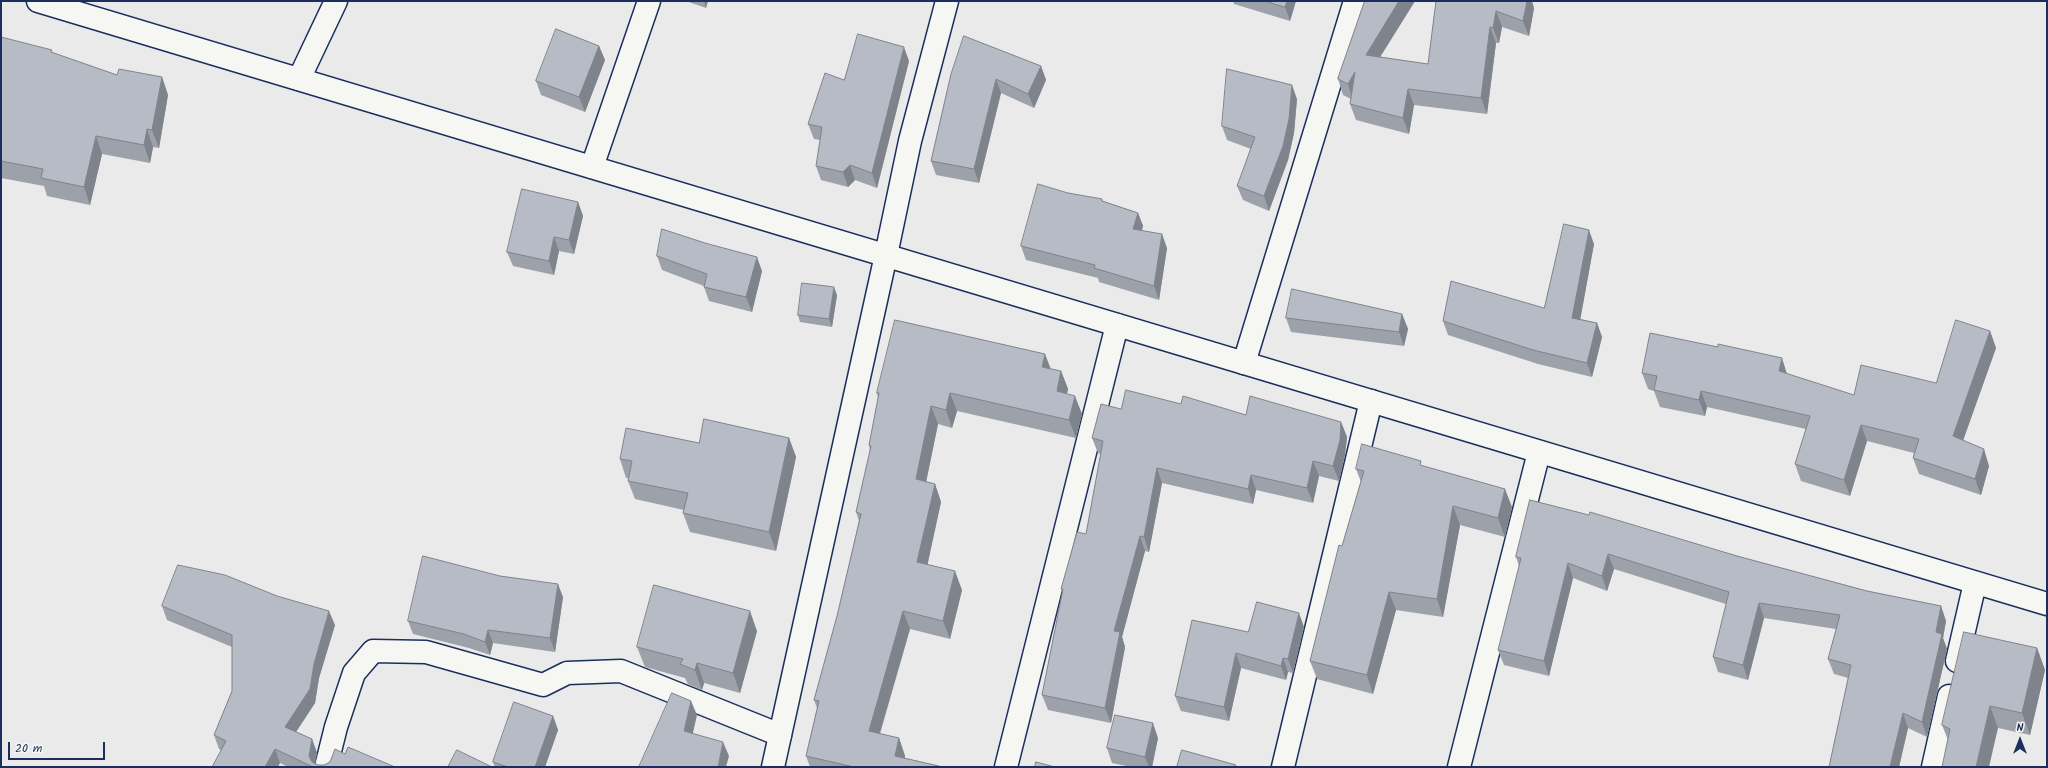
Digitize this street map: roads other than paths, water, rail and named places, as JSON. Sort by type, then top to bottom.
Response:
[{"type":"street","points":[[38,1],[2047,604]]},
{"type":"street","points":[[299,79],[336,1]]},
{"type":"street","points":[[592,167],[649,1]]},
{"type":"street","points":[[773,767],[910,141],[947,1]]},
{"type":"street","points":[[1244,363],[1355,1]]},
{"type":"street","points":[[1006,767],[1116,325]]},
{"type":"street","points":[[1283,767],[1371,401]]},
{"type":"street","points":[[1459,767],[1539,452]]},
{"type":"street","points":[[1933,767],[1975,583]]},
{"type":"street","points":[[326,767],[336,727],[354,673],[373,651],[426,652],[543,685],[567,673],[621,671],[780,736]]}]
